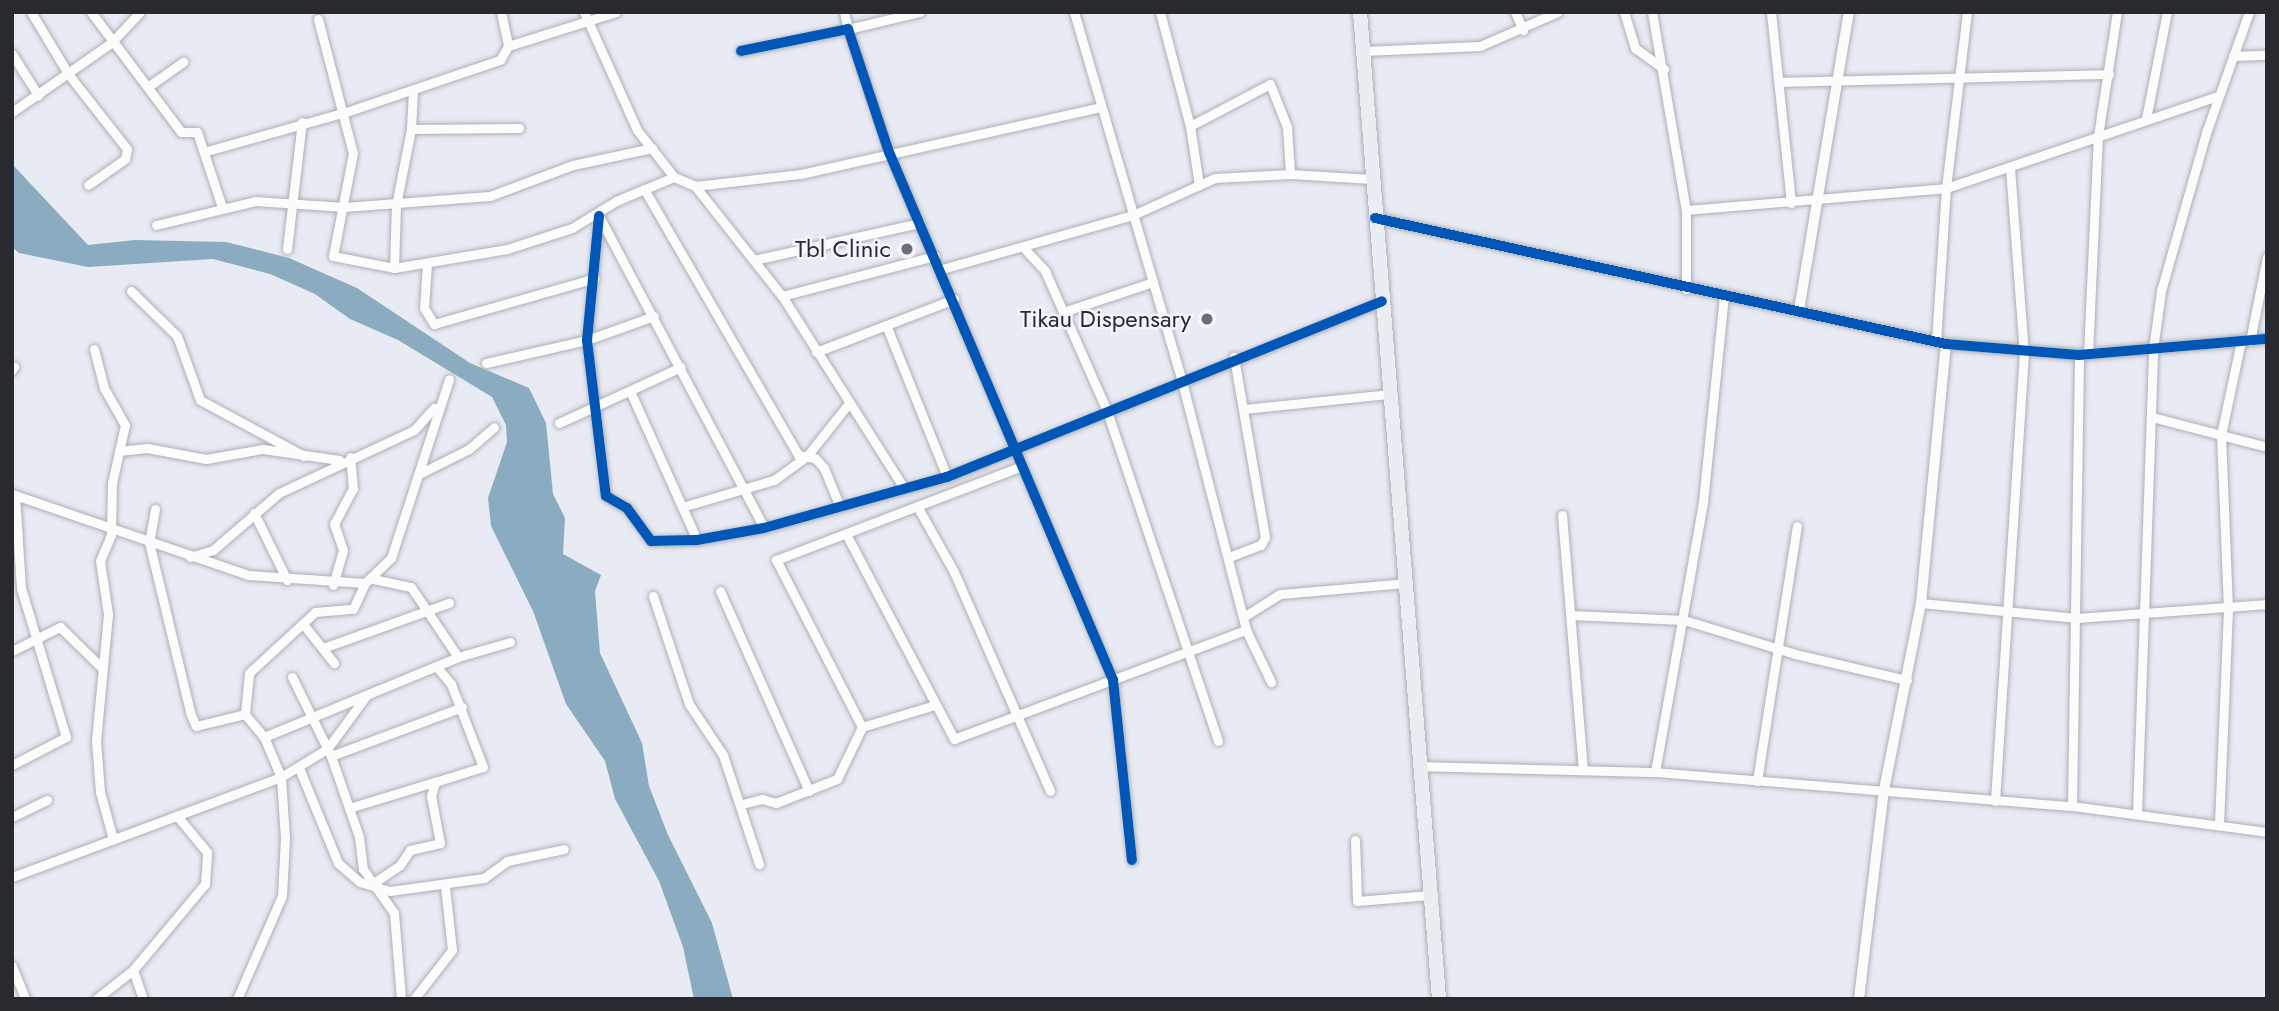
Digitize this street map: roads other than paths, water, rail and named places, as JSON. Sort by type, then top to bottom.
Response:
[{"type":"main road","points":[[1360,12],[1439,999]]},
{"type":"street","points":[[31,12],[69,75],[128,156],[88,185]]},
{"type":"street","points":[[91,12],[111,43],[149,86],[181,132],[197,132],[207,150],[222,207]]},
{"type":"street","points":[[12,112],[69,75],[111,43],[140,12]]},
{"type":"street","points":[[501,12],[508,46]]},
{"type":"street","points":[[207,150],[346,112],[413,90],[500,60],[508,46],[585,17],[616,12]]},
{"type":"street","points":[[844,12],[889,152],[942,269],[1014,453],[1113,680],[1132,860]]},
{"type":"street","points":[[741,51],[920,12]]},
{"type":"street","points":[[1074,12],[1181,378],[1245,616],[1246,630],[1271,682]]},
{"type":"street","points":[[1160,12],[1190,126],[1199,186]]},
{"type":"street","points":[[1515,12],[1523,30]]},
{"type":"street","points":[[1363,51],[1480,46],[1523,30],[1558,12]]},
{"type":"street","points":[[1624,12],[1635,48],[1664,69]]},
{"type":"street","points":[[1653,12],[1686,210],[1686,289]]},
{"type":"street","points":[[1771,12],[1781,82],[1791,203]]},
{"type":"street","points":[[1799,310],[1849,12]]},
{"type":"street","points":[[1859,999],[1884,790],[1921,603],[1941,343],[1946,188],[1967,12]]},
{"type":"street","points":[[2073,806],[2083,355],[2098,136],[2117,12]]},
{"type":"street","points":[[2146,120],[2167,12]]},
{"type":"street","points":[[2137,813],[2146,615],[2153,349],[2166,262],[2218,96],[2249,12]]},
{"type":"street","points":[[585,17],[625,111],[674,177],[695,186],[782,296],[904,488]]},
{"type":"street","points":[[318,19],[346,112],[353,153],[333,256],[394,268],[427,264],[507,249],[599,216]]},
{"type":"street","points":[[12,54],[38,95]]},
{"type":"street","points":[[2233,57],[2267,55]]},
{"type":"street","points":[[149,86],[183,62]]},
{"type":"street","points":[[1781,82],[2109,74]]},
{"type":"street","points":[[1190,126],[1270,84],[1287,127],[1290,174]]},
{"type":"street","points":[[394,268],[396,205],[411,129],[413,90]]},
{"type":"street","points":[[1686,210],[1946,188],[2218,96]]},
{"type":"street","points":[[695,186],[801,174],[889,152],[1101,107]]},
{"type":"street","points":[[288,249],[302,122]]},
{"type":"street","points":[[411,129],[519,128]]},
{"type":"street","points":[[156,225],[255,201],[344,207],[396,205],[514,191],[573,165],[652,148]]},
{"type":"street","points":[[1994,801],[2010,615],[2024,354],[2010,167]]},
{"type":"street","points":[[942,269],[1133,215],[1199,186],[1234,176],[1290,174],[1372,179]]},
{"type":"street","points":[[674,177],[606,206],[599,216],[596,278],[587,340],[606,496],[627,508],[651,541],[697,540],[764,528],[947,477],[1014,453],[1181,378],[1382,301]]},
{"type":"street","points":[[644,189],[798,455],[807,456],[824,468],[840,507]]},
{"type":"street","points":[[599,216],[764,528]]},
{"type":"street","points":[[1375,218],[1686,289],[1724,294],[1941,343],[2024,354],[2083,355],[2267,339]]},
{"type":"street","points":[[754,260],[920,223]]},
{"type":"street","points":[[1023,247],[1045,271],[1107,411],[1218,741]]},
{"type":"street","points":[[782,296],[935,256]]},
{"type":"street","points":[[2219,824],[2228,609],[2221,435],[2267,257]]},
{"type":"street","points":[[427,264],[424,308],[434,324],[596,278]]},
{"type":"street","points":[[1063,312],[1153,282]]},
{"type":"street","points":[[131,291],[177,336],[200,400],[304,456]]},
{"type":"street","points":[[1655,772],[1703,502],[1724,294]]},
{"type":"street","points":[[816,352],[954,299]]},
{"type":"street","points":[[486,363],[587,340],[654,316]]},
{"type":"street","points":[[886,326],[947,477]]},
{"type":"street","points":[[94,349],[104,388],[125,425],[110,529],[100,561],[108,614],[96,741],[100,792],[113,839]]},
{"type":"street","points":[[1229,557],[1261,545],[1265,537],[1234,357]]},
{"type":"street","points":[[559,423],[681,367]]},
{"type":"street","points":[[237,999],[282,895],[281,777],[264,737],[245,714],[252,667],[315,612],[353,609],[369,581],[391,558],[439,402],[449,379]]},
{"type":"street","points":[[630,391],[697,540]]},
{"type":"street","points":[[1244,409],[1390,394]]},
{"type":"street","points":[[190,557],[213,550],[254,513],[345,459],[414,430],[439,402]]},
{"type":"street","points":[[682,507],[774,481],[807,456],[849,403]]},
{"type":"street","points":[[2152,417],[2267,447]]},
{"type":"street","points":[[419,474],[469,449],[494,427]]},
{"type":"street","points":[[119,452],[147,448],[206,459],[263,449],[345,459]]},
{"type":"street","points":[[333,585],[343,550],[334,524],[353,489],[345,459]]},
{"type":"street","points":[[862,727],[776,560],[1020,467]]},
{"type":"street","points":[[12,765],[66,737],[35,637],[17,562],[14,495],[190,557],[286,580],[333,585],[369,581],[404,583],[458,657]]},
{"type":"street","points":[[917,506],[1020,716],[1050,791]]},
{"type":"street","points":[[155,509],[149,542],[177,668],[196,726],[245,714]]},
{"type":"street","points":[[254,513],[286,580]]},
{"type":"street","points":[[1562,515],[1583,770]]},
{"type":"street","points":[[1757,781],[1797,526]]},
{"type":"street","points":[[846,534],[954,739],[1246,630]]},
{"type":"street","points":[[1245,616],[1280,594],[1406,583]]},
{"type":"street","points":[[720,591],[808,791]]},
{"type":"street","points":[[653,596],[688,704],[723,755],[742,804],[759,864]]},
{"type":"street","points":[[323,648],[449,603]]},
{"type":"street","points":[[1921,603],[2010,615],[2077,618],[2228,609],[2267,604]]},
{"type":"street","points":[[1571,615],[1684,620],[1777,645],[1795,654],[1907,680]]},
{"type":"street","points":[[303,624],[334,663]]},
{"type":"street","points":[[12,651],[35,637],[60,627],[70,632],[102,668]]},
{"type":"street","points":[[264,737],[458,657],[510,642]]},
{"type":"street","points":[[349,808],[484,767],[462,707],[436,666]]},
{"type":"street","points":[[292,677],[310,719],[329,752],[372,885],[394,913],[401,999]]},
{"type":"street","points":[[329,752],[366,696]]},
{"type":"street","points":[[742,804],[762,799],[776,803],[837,779],[862,727],[935,705]]},
{"type":"street","points":[[12,877],[281,777],[329,752],[462,707]]},
{"type":"street","points":[[1421,766],[1655,772],[2073,806],[2267,832]]},
{"type":"street","points":[[299,768],[338,863],[372,885],[390,891],[445,887],[484,878],[507,861],[564,849]]},
{"type":"street","points":[[372,885],[400,865],[410,850],[440,843],[431,796],[435,782]]},
{"type":"street","points":[[12,817],[47,800]]},
{"type":"street","points":[[96,999],[133,970],[205,884],[207,852],[177,816]]},
{"type":"street","points":[[1355,840],[1357,901],[1430,895]]},
{"type":"street","points":[[414,999],[452,950],[445,887]]},
{"type":"street","points":[[12,965],[25,999]]},
{"type":"street","points":[[133,970],[143,999]]},
{"type":"water","points":[[12,164],[88,245],[135,240],[226,242],[289,258],[357,288],[470,363],[529,388],[546,423],[553,494],[565,518],[563,554],[601,575],[595,591],[600,653],[642,743],[649,786],[668,835],[712,923],[733,999],[694,999],[683,947],[659,881],[615,799],[605,761],[566,704],[533,611],[491,526],[488,498],[507,442],[506,425],[492,397],[398,340],[350,319],[315,294],[270,274],[213,259],[88,267],[19,253],[12,247]]},
{"type":"place","name":"Tbl Clinic","points":[[907,249]]},
{"type":"place","name":"Tikau Dispensary","points":[[1207,319]]}]
